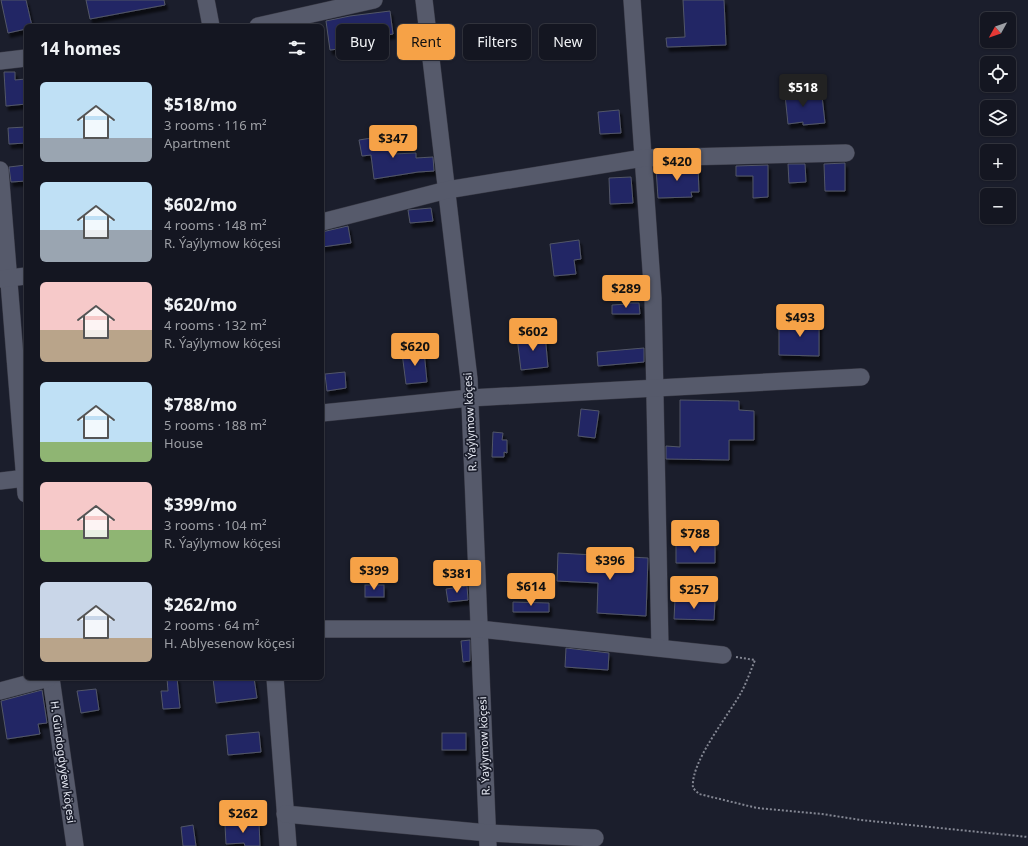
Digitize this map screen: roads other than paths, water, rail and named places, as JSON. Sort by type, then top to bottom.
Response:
[{"type":"street","points":[[206,0],[211,24]]},
{"type":"street","points":[[267,24],[374,0]]},
{"type":"street","name":"R. Ýaýlymow köçesi","points":[[424,0],[469,379],[488,840]]},
{"type":"street","points":[[632,0],[653,298],[660,648]]},
{"type":"street","points":[[0,61],[24,58]]},
{"type":"street","points":[[324,221],[446,190],[643,158],[846,153]]},
{"type":"street","points":[[0,170],[12,278],[24,468]]},
{"type":"street","points":[[324,413],[470,398],[861,377]]},
{"type":"street","points":[[0,481],[24,484]]},
{"type":"street","points":[[324,629],[480,629],[723,655]]},
{"type":"street","points":[[0,691],[42,680]]},
{"type":"street","name":"H. Gündogdyýew köçesi","points":[[50,680],[75,846]]},
{"type":"street","points":[[275,680],[288,846]]},
{"type":"street","points":[[285,814],[488,840],[595,838]]}]
